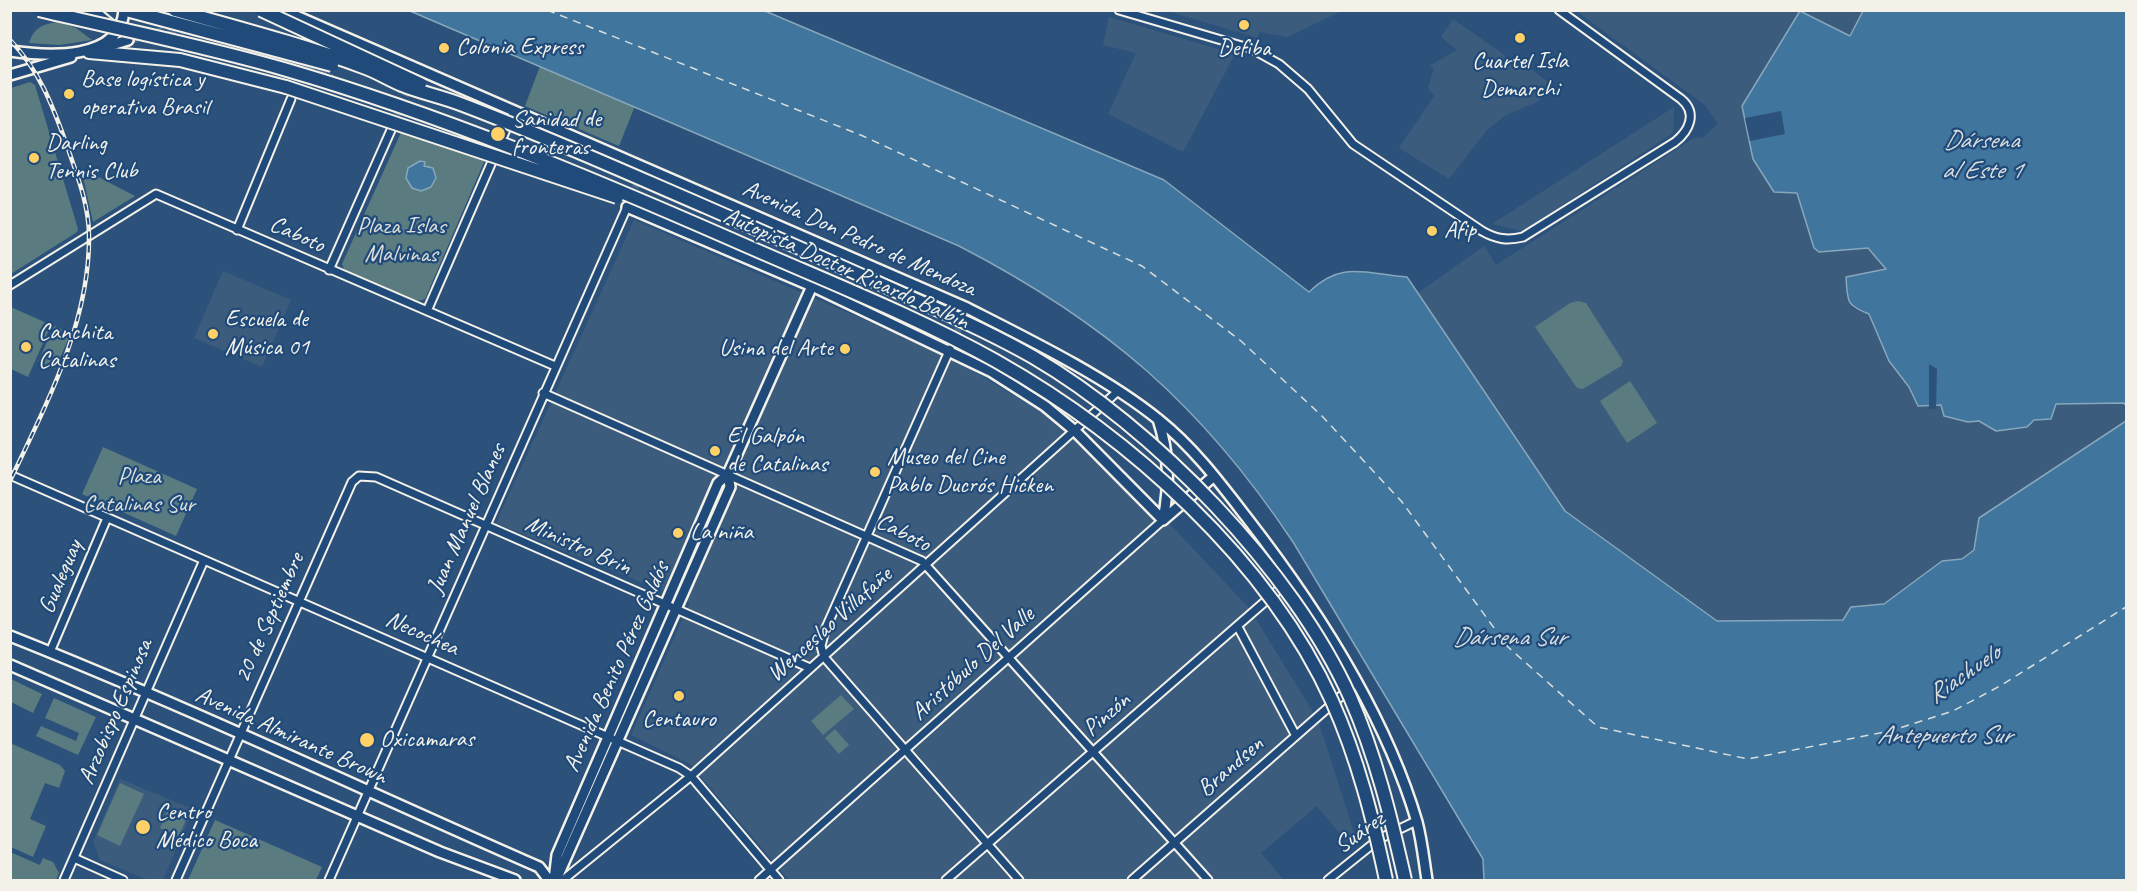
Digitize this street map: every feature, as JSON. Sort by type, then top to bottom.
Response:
[{"type":"highway","name":"Autopista Doctor Ricardo Balbín","points":[[39,10],[285,69],[439,119],[526,152],[684,219],[918,322],[994,360],[1104,433],[1188,506],[1260,586],[1317,671],[1333,702],[1357,766],[1386,880]]},
{"type":"highway","points":[[72,10],[98,16],[110,26]]},
{"type":"highway","points":[[125,10],[255,43],[402,85]]},
{"type":"highway","name":"Autopista Doctor Ricardo Balbín","points":[[175,10],[317,51],[370,69],[402,85],[459,103],[620,170],[983,331],[1063,375],[1154,447],[1233,526],[1274,575],[1316,632],[1363,727],[1385,794],[1404,880]]},
{"type":"highway","points":[[261,10],[459,103]]},
{"type":"highway","points":[[89,52],[180,60],[684,219]]},
{"type":"main road","points":[[10,51],[40,54],[89,52],[115,33],[123,20],[125,10]]},
{"type":"main road","name":"Avenida Don Pedro de Mendoza","points":[[282,10],[967,308],[1043,348],[1158,419],[1191,450],[1214,476],[1292,578],[1326,631],[1356,683],[1388,749],[1416,820],[1427,880]]},
{"type":"main road","points":[[10,75],[128,40]]},
{"type":"main road","points":[[627,207],[812,286],[950,350],[1026,393],[1075,431],[1163,520]]},
{"type":"main road","name":"Avenida Benito Pérez Galdós","points":[[553,880],[556,855],[718,483],[728,474],[812,286]]},
{"type":"main road","points":[[1158,419],[1168,459],[1168,489],[1163,520]]},
{"type":"main road","name":"Avenida Benito Pérez Galdós","points":[[553,880],[677,610],[730,487],[728,474]]},
{"type":"main road","name":"Aristóbulo Del Valle","points":[[1163,520],[1214,476]]},
{"type":"main road","name":"Avenida Don Pedro de Mendoza","points":[[1326,631],[1391,832],[1404,880]]},
{"type":"main road","name":"Avenida Almirante Brown","points":[[10,636],[146,690],[240,735],[539,867],[553,880]]},
{"type":"main road","name":"Avenida Almirante Brown","points":[[10,665],[356,816],[515,880]]},
{"type":"street","points":[[1119,10],[1252,49],[1268,57],[1308,89],[1353,144],[1482,231],[1497,238],[1511,240],[1523,237],[1675,142],[1684,135],[1690,123],[1690,111],[1681,99],[1559,10]]},
{"type":"street","points":[[237,230],[289,93]]},
{"type":"street","points":[[427,311],[514,111]]},
{"type":"street","points":[[329,270],[391,130]]},
{"type":"street","name":"Caboto","points":[[10,285],[156,194],[555,366]]},
{"type":"street","name":"Juan Manuel Blanes","points":[[329,880],[627,207]]},
{"type":"street","points":[[950,350],[825,630],[821,646],[824,657],[1019,880]]},
{"type":"street","name":"Wenceslao Villafañe","points":[[563,880],[691,776],[1117,392]]},
{"type":"street","name":"Caboto","points":[[543,393],[867,536],[927,565],[1008,659],[1095,752],[1208,880]]},
{"type":"street","name":"Necochea","points":[[10,475],[680,768],[691,776],[778,880]]},
{"type":"street","name":"Ministro Brin","points":[[363,475],[376,477],[810,668]]},
{"type":"street","name":"20 de Septiembre","points":[[176,880],[352,482],[363,475]]},
{"type":"street","name":"Gualeguay","points":[[50,652],[108,518]]},
{"type":"street","name":"Aristóbulo Del Valle","points":[[759,880],[907,751],[1163,520]]},
{"type":"street","name":"Arzobispo Espinosa","points":[[64,880],[204,560]]},
{"type":"street","name":"Pinzón","points":[[946,880],[1292,578]]},
{"type":"street","points":[[1238,627],[1296,736]]},
{"type":"street","name":"Brandsen","points":[[1132,880],[1356,683]]},
{"type":"street","name":"Suárez","points":[[1328,880],[1366,848],[1416,820]]},
{"type":"street","points":[[74,858],[123,880]]},
{"type":"shaded area","name":"Defiba","points":[[1342,10],[1287,37],[1259,32],[1258,38],[1167,11]]},
{"type":"shaded area","points":[[1576,11],[1800,11],[1742,106],[1753,159],[1797,192],[1814,248],[1819,252],[1869,248],[1886,269],[1851,308],[1869,314],[1889,361],[1909,387],[1918,406],[1941,405],[1968,422],[1979,421],[1996,431],[2034,420],[2051,419],[2055,404],[2124,403],[2126,421],[1979,518],[1974,549],[1962,559],[1942,561],[1884,604],[1851,607],[1843,620],[1717,621],[1565,511],[1418,293],[1484,246],[1496,265],[1694,138],[1702,138],[1718,124],[1705,105]]},
{"type":"shaded area","points":[[1803,11],[1863,11],[1850,36]]},
{"type":"shaded area","points":[[1109,17],[1235,54],[1183,152],[1108,114],[1136,53],[1103,45]]},
{"type":"shaded area","points":[[1453,19],[1513,61],[1516,57],[1554,87],[1537,102],[1506,115],[1487,130],[1449,179],[1399,148],[1434,96],[1428,88],[1434,68],[1429,66],[1457,50],[1441,37]]},
{"type":"shaded area","points":[[1674,107],[1673,133],[1522,231],[1492,224]]},
{"type":"shaded area","points":[[634,220],[948,356],[1070,429],[1168,522],[1249,608],[1318,720],[1357,842],[1351,847],[1317,806],[1261,853],[1284,880],[789,880],[690,764],[631,735],[690,602],[496,523]]},
{"type":"shaded area","points":[[223,271],[291,300],[262,367],[194,338]]},
{"type":"shaded area","name":"Centro Médico Boca","points":[[120,779],[193,809],[163,880],[148,880],[100,860],[93,842]]},
{"type":"green space","points":[[58,22],[76,28],[92,40],[60,45],[29,43],[39,28]]},
{"type":"green space","points":[[540,66],[635,106],[619,146],[525,106]]},
{"type":"green space","name":"Darling Tennis Club","points":[[30,82],[35,85],[78,229],[77,232],[11,274],[11,88]]},
{"type":"green space","name":"Plaza Islas Malvinas","points":[[403,128],[487,155],[425,299],[418,301],[345,272],[342,264]]},
{"type":"green space","points":[[81,168],[135,196],[93,222]]},
{"type":"green space","points":[[1578,301],[1586,303],[1623,361],[1621,366],[1583,389],[1577,388],[1535,327],[1570,303]]},
{"type":"green space","name":"Canchita Catalinas","points":[[11,307],[51,325],[28,377],[11,369]]},
{"type":"green space","points":[[54,326],[71,333],[55,369],[38,362]]},
{"type":"green space","points":[[1630,381],[1657,423],[1627,443],[1600,401]]},
{"type":"green space","name":"Plaza Catalinas Sur","points":[[103,447],[197,489],[176,536],[82,494]]},
{"type":"green space","points":[[11,679],[42,694],[33,713],[11,702]]},
{"type":"green space","points":[[841,695],[854,709],[823,735],[811,721]]},
{"type":"green space","points":[[54,698],[96,717],[78,755],[36,736],[41,726],[76,741],[79,733],[45,718]]},
{"type":"green space","points":[[835,729],[849,745],[839,754],[825,738]]},
{"type":"green space","points":[[10,743],[60,765],[65,771],[59,788],[45,783],[30,819],[46,826],[33,857],[11,847]]},
{"type":"green space","points":[[120,783],[144,794],[120,846],[97,835]]},
{"type":"green space","points":[[168,809],[187,817],[179,836],[160,828]]},
{"type":"green space","points":[[215,820],[322,867],[316,880],[188,880]]},
{"type":"green space","points":[[10,852],[40,865],[43,858],[53,862],[59,873],[56,880],[11,880]]},
{"type":"water","points":[[410,11],[765,11],[1164,180],[1309,292],[1321,282],[1343,272],[1355,271],[1407,277],[1565,511],[1717,621],[1843,620],[1851,607],[1884,604],[1942,561],[1962,559],[1974,550],[1979,518],[2126,421],[2126,880],[1484,880],[1483,859],[1293,542],[1223,448],[1147,371],[1105,337],[1012,275],[959,246]]},
{"type":"water","name":"Dársena al Este 1","points":[[1800,11],[1850,36],[1863,11],[2126,11],[2126,406],[2124,403],[2056,404],[2051,419],[2034,420],[2027,427],[1996,431],[1979,421],[1968,422],[1944,416],[1941,405],[1918,406],[1909,387],[1889,361],[1869,314],[1852,305],[1848,297],[1846,277],[1886,269],[1868,248],[1819,252],[1814,248],[1797,193],[1774,192],[1753,159],[1742,106]]},
{"type":"water","points":[[420,161],[425,162],[424,166],[433,168],[436,178],[431,187],[421,191],[412,188],[406,178],[408,168]]},
{"type":"pier","points":[[1781,111],[1785,134],[1750,141],[1745,118]]},
{"type":"pier","points":[[1929,364],[1937,369],[1936,409],[1929,409]]},
{"type":"ferry route","points":[[547,10],[863,136],[1142,266],[1241,341],[1322,416],[1402,502],[1508,647],[1598,727],[1748,759],[1890,731],[1953,711],[2000,686],[2126,607]]},
{"type":"tunnel","points":[[128,40],[169,30],[187,30]]},
{"type":"tunnel","points":[[294,91],[317,35]]},
{"type":"tunnel","points":[[267,53],[332,79]]},
{"type":"tunnel","points":[[393,125],[410,86]]},
{"type":"tunnel","points":[[627,207],[644,166]]},
{"type":"tunnel","points":[[953,342],[967,308]]},
{"type":"railway","points":[[10,40],[37,75],[55,115],[81,188],[87,212],[89,236],[82,300],[74,331],[51,393],[10,481]]},
{"type":"place","name":"Defiba","points":[[1244,25]]},
{"type":"place","name":"Cuartel Isla Demarchi","points":[[1520,38]]},
{"type":"place","name":"Colonia Express","points":[[444,48]]},
{"type":"place","name":"Base logística y operativa Brasil","points":[[69,94]]},
{"type":"place","name":"Sanidad de fronteras","points":[[498,134]]},
{"type":"place","name":"Darling Tennis Club","points":[[34,158]]},
{"type":"place","name":"Afip","points":[[1432,231]]},
{"type":"place","name":"Escuela de Música 01","points":[[213,334]]},
{"type":"place","name":"Canchita Catalinas","points":[[26,347]]},
{"type":"place","name":"Usina del Arte","points":[[845,349]]},
{"type":"place","name":"El Galpón de Catalinas","points":[[715,451]]},
{"type":"place","name":"Museo del Cine Pablo Ducrós Hicken","points":[[875,472]]},
{"type":"place","name":"La niña","points":[[678,533]]},
{"type":"place","name":"Centauro","points":[[679,696]]},
{"type":"place","name":"Oxicamaras","points":[[367,740]]},
{"type":"place","name":"Centro Médico Boca","points":[[143,827]]},
{"type":"water label","name":"Dársena Sur","points":[[1509,638]]},
{"type":"water label","name":"Riachuelo","points":[[1964,675]]},
{"type":"water label","name":"Antepuerto Sur","points":[[1944,736]]}]
